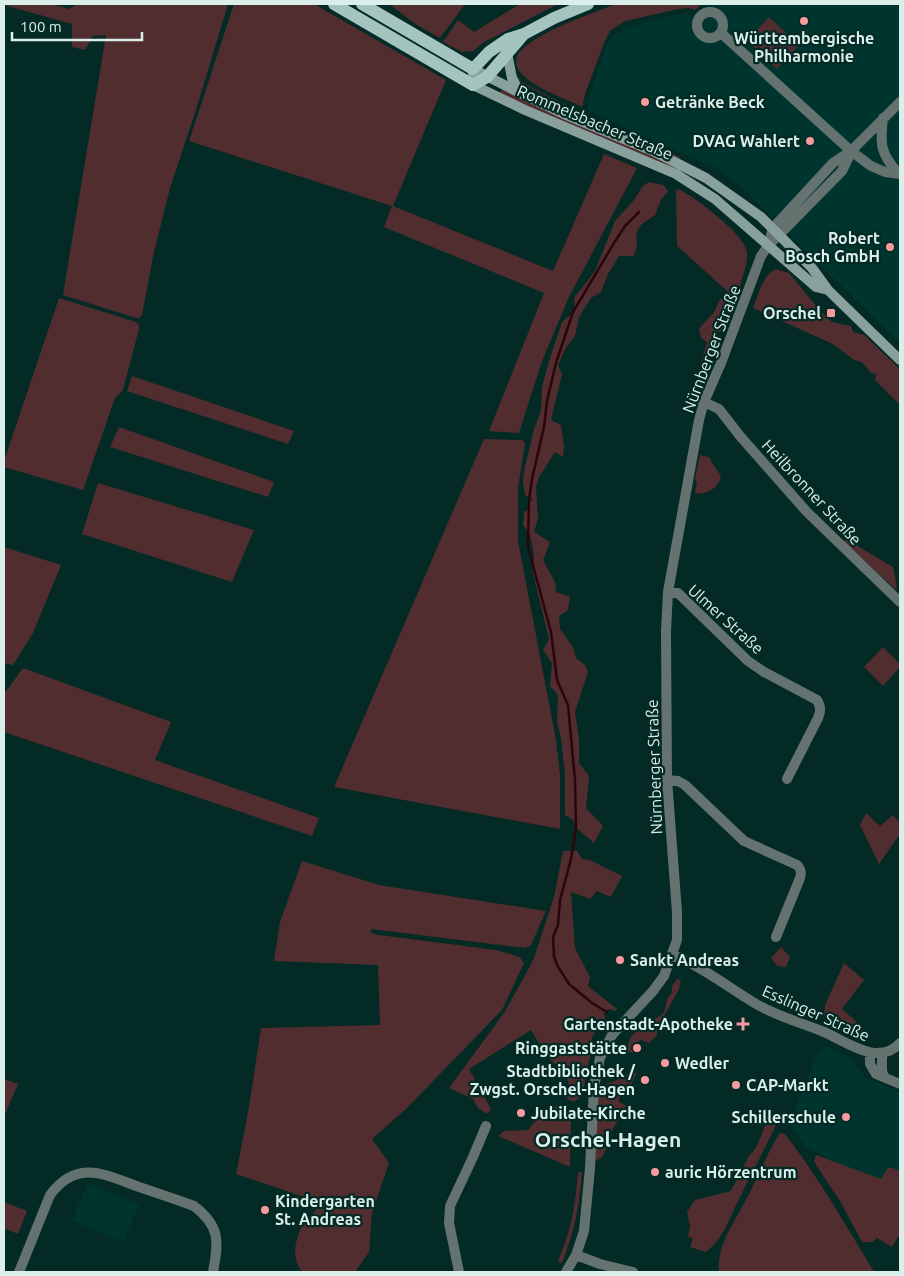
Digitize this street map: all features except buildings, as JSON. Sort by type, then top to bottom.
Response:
[{"type":"main road","name":"Rommelsbacher Straße","points":[[334,4],[473,84],[525,110],[676,174],[715,199],[816,287],[828,290]]},
{"type":"main road","name":"Rommelsbacher Straße","points":[[362,4],[487,77],[566,115],[655,152],[698,174],[744,204],[776,232],[812,268],[828,290],[900,360]]},
{"type":"main road","points":[[524,34],[487,77],[473,84],[473,69],[498,45],[588,4]]},
{"type":"main road","points":[[507,53],[512,78],[520,93]]},
{"type":"street","points":[[707,8],[718,15],[723,24],[721,33],[712,38],[706,37],[699,31],[698,24],[700,18],[707,8]]},
{"type":"street","points":[[721,33],[870,166],[885,172],[899,173]]},
{"type":"street","points":[[768,246],[776,232],[842,171],[851,151],[900,102]]},
{"type":"street","points":[[883,118],[881,143],[884,154],[888,162],[899,173]]},
{"type":"street","name":"Nürnberger Straße","points":[[566,1272],[576,1255],[584,1226],[590,1168],[594,1087],[600,1058],[612,1034],[653,991],[664,976],[677,940],[677,912],[667,780],[666,631],[668,592],[695,439],[704,402],[724,355],[761,256],[768,246]]},
{"type":"street","name":"Heilbronner Straße","points":[[704,402],[719,409],[740,436],[807,512],[900,602]]},
{"type":"street","name":"Ulmer Straße","points":[[668,592],[678,594],[727,642],[759,669],[817,700],[821,712],[786,779]]},
{"type":"street","points":[[667,780],[678,781],[685,785],[744,841],[800,868],[802,872],[800,878],[776,937]]},
{"type":"street","name":"Esslinger Straße","points":[[673,955],[688,961],[774,1013],[870,1053],[882,1053],[882,1071],[884,1076]]},
{"type":"street","points":[[882,1053],[892,1051],[900,1043]]},
{"type":"street","name":"Esslinger Straße","points":[[870,1053],[872,1070],[876,1074],[900,1084]]},
{"type":"street","points":[[459,1272],[449,1223],[450,1206],[486,1126]]},
{"type":"street","points":[[19,1272],[50,1195],[57,1185],[71,1176],[99,1172],[194,1206],[205,1215],[212,1223],[216,1235],[216,1256],[213,1272]]},
{"type":"street","points":[[576,1255],[600,1264],[633,1272]]},
{"type":"shaded area","points":[[4,4],[52,4],[69,9],[78,4],[228,4],[170,188],[154,252],[142,315],[139,318],[63,295],[106,35],[93,36],[85,50],[72,47],[72,24]]},
{"type":"shaded area","points":[[234,4],[314,4],[446,80],[393,206],[553,271],[604,154],[637,168],[569,297],[542,361],[519,433],[489,431],[544,293],[384,227],[392,206],[189,141]]},
{"type":"shaded area","points":[[389,4],[465,4],[440,38],[417,25]]},
{"type":"shaded area","points":[[520,4],[558,4],[484,42],[473,51],[462,52],[443,42],[458,20],[474,32]]},
{"type":"shaded area","points":[[616,4],[702,4],[695,10],[689,8],[679,9],[625,21],[610,31],[585,94],[582,107],[541,88],[527,78],[517,67],[517,56],[523,48],[534,40],[577,19]]},
{"type":"shaded area","points":[[709,4],[900,4],[900,343],[736,182],[717,169],[587,110],[590,95],[607,45],[615,35],[626,28],[677,14],[687,13],[695,18],[705,13]]},
{"type":"shaded area","points":[[769,17],[799,45],[777,69],[747,41]]},
{"type":"shaded area","points":[[515,73],[527,85],[599,122],[681,159],[590,120],[571,108],[526,86],[517,78]]},
{"type":"shaded area","points":[[502,89],[678,167],[676,170],[544,113],[500,93]]},
{"type":"shaded area","points":[[649,182],[663,185],[668,191],[661,200],[655,215],[642,224],[636,233],[637,244],[634,256],[619,256],[608,274],[601,292],[591,298],[579,317],[575,336],[567,346],[558,365],[562,374],[551,420],[561,425],[564,447],[563,457],[555,452],[539,477],[536,487],[538,519],[534,532],[550,542],[543,560],[555,582],[556,592],[570,597],[568,610],[559,616],[560,629],[573,647],[576,658],[585,665],[588,672],[575,712],[579,739],[579,763],[589,776],[586,808],[603,826],[594,843],[575,827],[573,820],[565,815],[565,775],[557,721],[558,695],[550,686],[552,663],[543,650],[549,639],[533,573],[534,554],[530,535],[523,525],[524,512],[528,510],[528,505],[533,499],[525,495],[523,482],[534,429],[541,411],[542,387],[562,322],[575,311],[574,298],[595,271],[615,221],[634,200],[643,186]]},
{"type":"shaded area","points":[[678,189],[719,217],[745,246],[747,253],[746,264],[736,299],[677,246],[676,191]]},
{"type":"shaded area","points":[[776,269],[789,273],[822,313],[832,322],[851,326],[853,332],[864,335],[900,369],[900,405],[875,380],[876,374],[871,373],[862,362],[854,360],[833,344],[753,308],[764,280]]},
{"type":"shaded area","points":[[723,297],[727,297],[734,304],[723,333],[717,331],[706,362],[712,364],[710,367],[701,362],[707,342],[701,338],[699,329],[714,312]]},
{"type":"shaded area","points":[[59,298],[136,322],[139,325],[123,390],[115,398],[83,490],[4,467],[4,461]]},
{"type":"shaded area","points":[[132,376],[294,431],[288,444],[127,391]]},
{"type":"shaded area","points":[[119,427],[274,482],[268,497],[110,447]]},
{"type":"shaded area","points":[[484,439],[522,440],[525,443],[518,488],[518,541],[556,740],[560,775],[560,829],[334,787]]},
{"type":"shaded area","points":[[700,455],[709,457],[721,477],[717,485],[711,490],[699,494],[695,493],[697,482],[695,479]]},
{"type":"shaded area","points":[[98,483],[254,530],[232,582],[82,534]]},
{"type":"shaded area","points":[[846,539],[893,567],[897,587],[895,589],[844,542]]},
{"type":"shaded area","points":[[4,547],[61,565],[33,633],[13,665],[4,663]]},
{"type":"shaded area","points":[[883,647],[900,664],[900,667],[883,686],[864,667]]},
{"type":"shaded area","points":[[23,668],[171,722],[155,760],[319,818],[312,836],[4,732],[4,694]]},
{"type":"shaded area","points":[[866,813],[880,826],[893,815],[900,823],[900,834],[879,864],[860,825]]},
{"type":"shaded area","points":[[563,851],[577,851],[582,859],[590,860],[622,876],[611,897],[597,891],[590,899],[571,892],[575,948],[590,977],[588,986],[617,1009],[615,1011],[608,1009],[604,1013],[605,1018],[592,1037],[591,1052],[582,1095],[574,1102],[567,1099],[569,1085],[565,1072],[548,1058],[531,1030],[469,1069],[491,1109],[487,1114],[478,1108],[473,1099],[449,1088],[504,1013],[534,958],[554,897]]},
{"type":"shaded area","points":[[302,861],[379,885],[546,911],[531,945],[525,948],[371,929],[371,933],[379,935],[496,950],[520,957],[524,963],[502,1010],[406,1109],[372,1139],[389,1163],[372,1213],[369,1252],[355,1272],[303,1272],[297,1263],[295,1253],[296,1241],[304,1224],[322,1203],[236,1174],[249,1107],[261,1028],[380,1025],[378,965],[274,961],[280,922]]},
{"type":"shaded area","points":[[781,947],[790,957],[786,967],[777,966],[771,958]]},
{"type":"shaded area","points":[[844,963],[864,980],[842,1009],[859,1024],[856,1029],[824,1016],[825,1005]]},
{"type":"shaded area","points":[[677,979],[681,980],[679,989],[657,1029],[657,1035],[649,1043],[641,1040],[634,1045],[634,1053],[628,1052],[629,1041],[634,1033],[649,1030],[653,1020],[663,1014],[667,999],[672,993],[672,986]]},
{"type":"shaded area","name":"Schillerschule","points":[[825,1047],[850,1057],[866,1078],[900,1092],[900,1195],[806,1147],[790,1126],[819,1051]]},
{"type":"shaded area","points":[[629,1073],[637,1073],[629,1088],[625,1087],[618,1101],[626,1106],[606,1141],[610,1143],[602,1157],[591,1164],[596,1088]]},
{"type":"shaded area","points":[[4,1079],[18,1084],[4,1117]]},
{"type":"shaded area","points":[[557,1106],[571,1117],[570,1167],[498,1136],[504,1131],[528,1130],[540,1115]]},
{"type":"shaded area","points":[[771,1117],[776,1125],[726,1228],[706,1252],[690,1247],[693,1238],[688,1237],[690,1226],[687,1212],[695,1200],[731,1191]]},
{"type":"shaded area","points":[[780,1133],[785,1134],[809,1167],[874,1272],[719,1272],[719,1261],[724,1242]]},
{"type":"shaded area","points":[[816,1155],[881,1179],[890,1167],[900,1171],[900,1234],[892,1247],[877,1238],[873,1242],[862,1242],[840,1201],[816,1165],[814,1161]]},
{"type":"shaded area","points":[[578,1172],[582,1172],[578,1207],[562,1263],[558,1261],[567,1238],[572,1217]]},
{"type":"shaded area","points":[[88,1183],[139,1205],[123,1242],[72,1220]]},
{"type":"shaded area","points":[[4,1202],[27,1211],[18,1234],[4,1228]]},
{"type":"waterway","points":[[607,1012],[592,1003],[569,984],[557,965],[554,956],[553,937],[558,925],[560,900],[571,859],[576,828],[575,780],[568,705],[557,680],[551,632],[528,547],[529,500],[544,427],[547,401],[556,363],[573,312],[625,226],[639,212]]},
{"type":"place","name":"Württembergische Philharmonie","points":[[804,21]]},
{"type":"place","name":"Getränke Beck","points":[[645,102]]},
{"type":"place","name":"DVAG Wahlert","points":[[810,141]]},
{"type":"place","name":"Robert Bosch GmbH","points":[[890,247]]},
{"type":"place","name":"Orschel","points":[[831,313]]},
{"type":"place","name":"Sankt Andreas","points":[[620,960]]},
{"type":"place","name":"Gartenstadt-Apotheke","points":[[743,1024]]},
{"type":"place","name":"Ringgaststätte","points":[[637,1048]]},
{"type":"place","name":"Wedler","points":[[665,1063]]},
{"type":"place","name":"Stadtbibliothek / Zwgst. Orschel-Hagen","points":[[645,1080]]},
{"type":"place","name":"CAP-Markt","points":[[736,1085]]},
{"type":"place","name":"Jubilate-Kirche","points":[[521,1113]]},
{"type":"place","name":"Schillerschule","points":[[846,1117]]},
{"type":"place","name":"auric Hörzentrum","points":[[655,1172]]},
{"type":"place","name":"Kindergarten St. Andreas","points":[[265,1210]]},
{"type":"district","name":"Orschel-Hagen","points":[[608,1139]]}]
